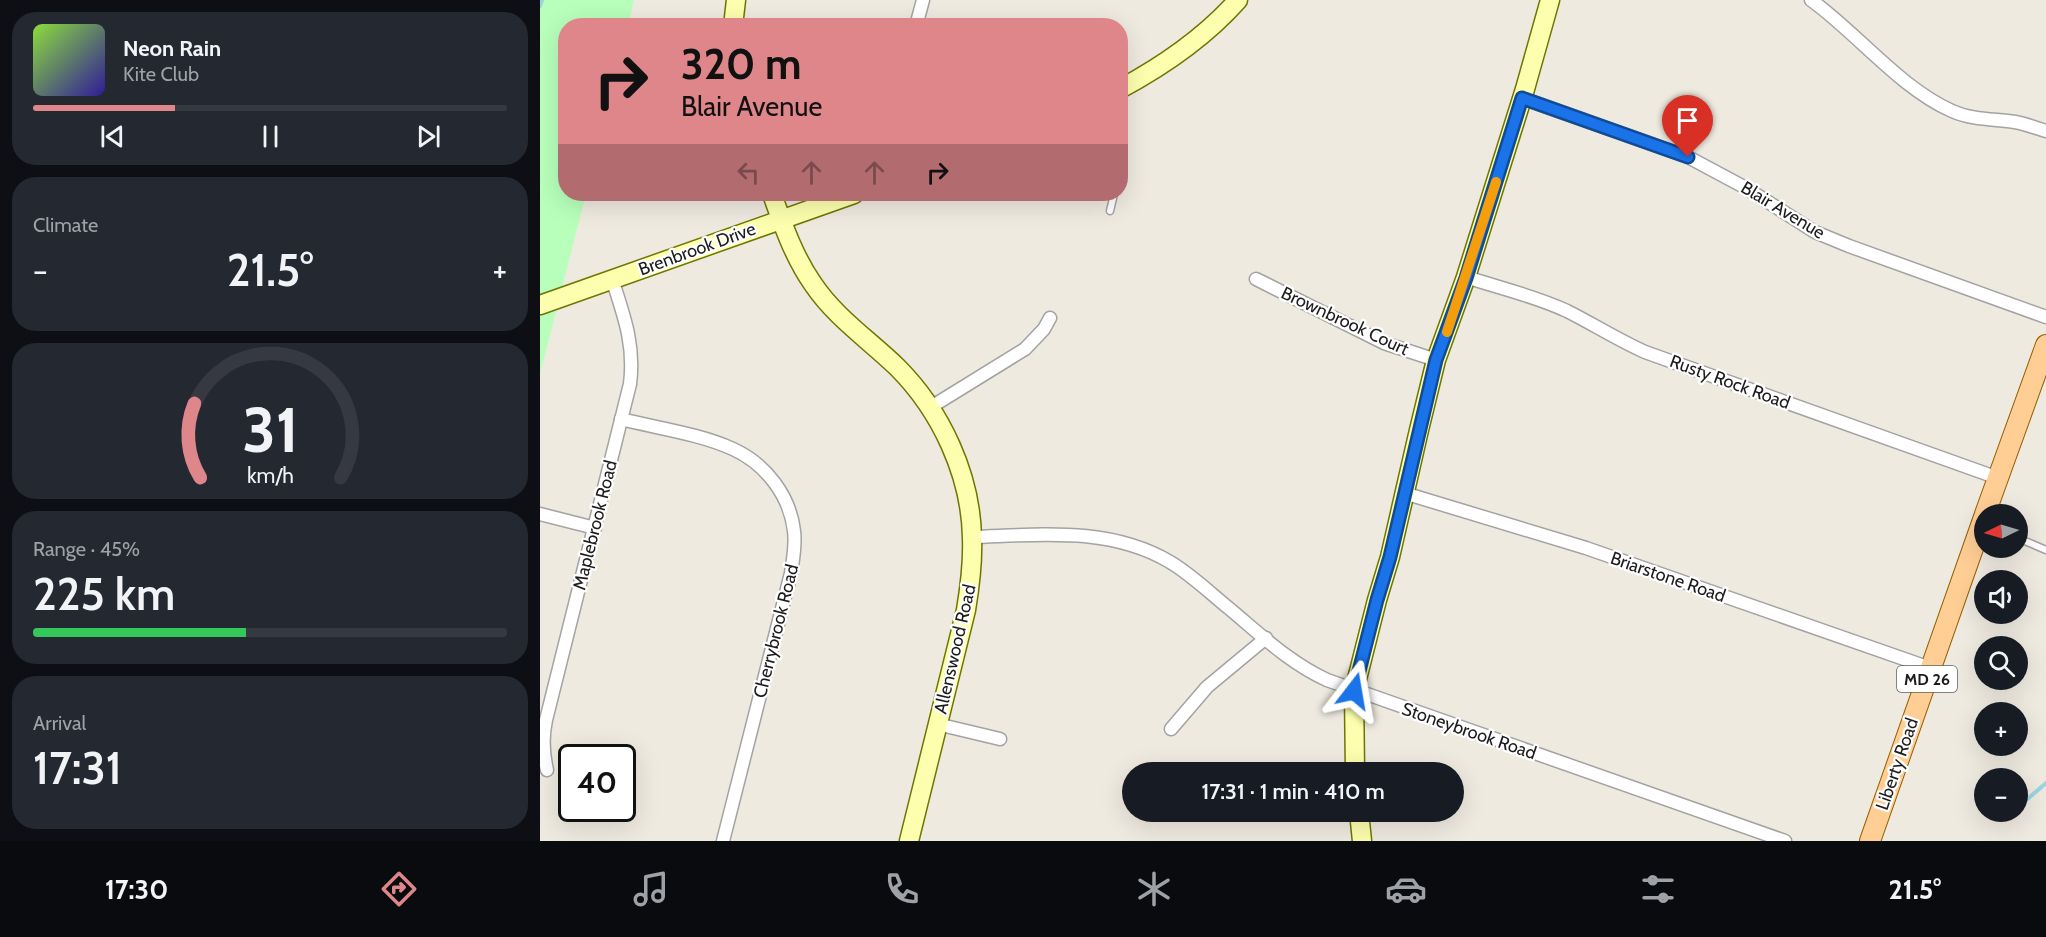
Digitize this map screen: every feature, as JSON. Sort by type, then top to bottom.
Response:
[{"type":"main road","name":"Liberty Road","points":[[1989,504],[2046,345]]},
{"type":"main road","name":"Liberty Road","points":[[1870,841],[1974,548]]},
{"type":"street","points":[[734,18],[736,0]]},
{"type":"street","points":[[918,18],[922,0]]},
{"type":"street","points":[[1128,84],[1176,55],[1238,0]]},
{"type":"street","points":[[1355,762],[1354,691],[1390,557],[1436,360],[1466,278],[1550,0]]},
{"type":"street","points":[[1811,0],[1829,13],[1897,74],[1936,103],[1953,112],[1972,117],[2015,122],[2046,131]]},
{"type":"street","name":"Blair Avenue","points":[[1522,98],[1688,157],[1726,177],[1815,232],[2046,317]]},
{"type":"street","name":"Allenswood Road","points":[[775,201],[802,267],[814,286],[831,306],[898,369],[931,407],[950,443],[970,510],[972,574],[966,610],[909,841]]},
{"type":"street","name":"Brenbrook Drive","points":[[540,305],[834,201]]},
{"type":"street","name":"Rusty Rock Road","points":[[1466,278],[1550,304],[1645,352],[1998,478]]},
{"type":"street","name":"Maplebrook Road","points":[[547,770],[543,754],[546,720],[630,384],[632,363],[627,327],[612,279]]},
{"type":"street","name":"Brownbrook Court","points":[[1256,279],[1384,343],[1436,360]]},
{"type":"street","points":[[931,407],[1024,349],[1044,329],[1050,318]]},
{"type":"street","name":"Cherrybrook Road","points":[[621,419],[715,442],[735,450],[754,462],[770,476],[782,494],[795,532],[791,573],[723,841]]},
{"type":"street","name":"Briarstone Road","points":[[1404,493],[1586,548],[1930,669]]},
{"type":"street","points":[[540,514],[595,528]]},
{"type":"street","name":"Stoneybrook Road","points":[[972,537],[1066,534],[1092,536],[1127,544],[1170,562],[1288,658],[1308,671],[1354,691],[1785,841]]},
{"type":"street","points":[[1172,729],[1207,687],[1266,638]]},
{"type":"street","points":[[938,724],[1000,739]]},
{"type":"street","points":[[1360,822],[1362,841]]},
{"type":"lane","points":[[1110,211],[1112,201]]},
{"type":"lane","points":[[2028,542],[2046,550]]},
{"type":"green space","points":[[540,0],[634,0],[630,18],[558,18],[558,201],[584,201],[540,374]]},
{"type":"waterway","points":[[540,6],[542,0]]},
{"type":"waterway","points":[[2028,799],[2046,783]]},
{"type":"slow traffic","points":[[1447,332],[1496,182]]},
{"type":"route","points":[[1354,691],[1390,557],[1436,360],[1466,278],[1522,98],[1688,157]]}]
